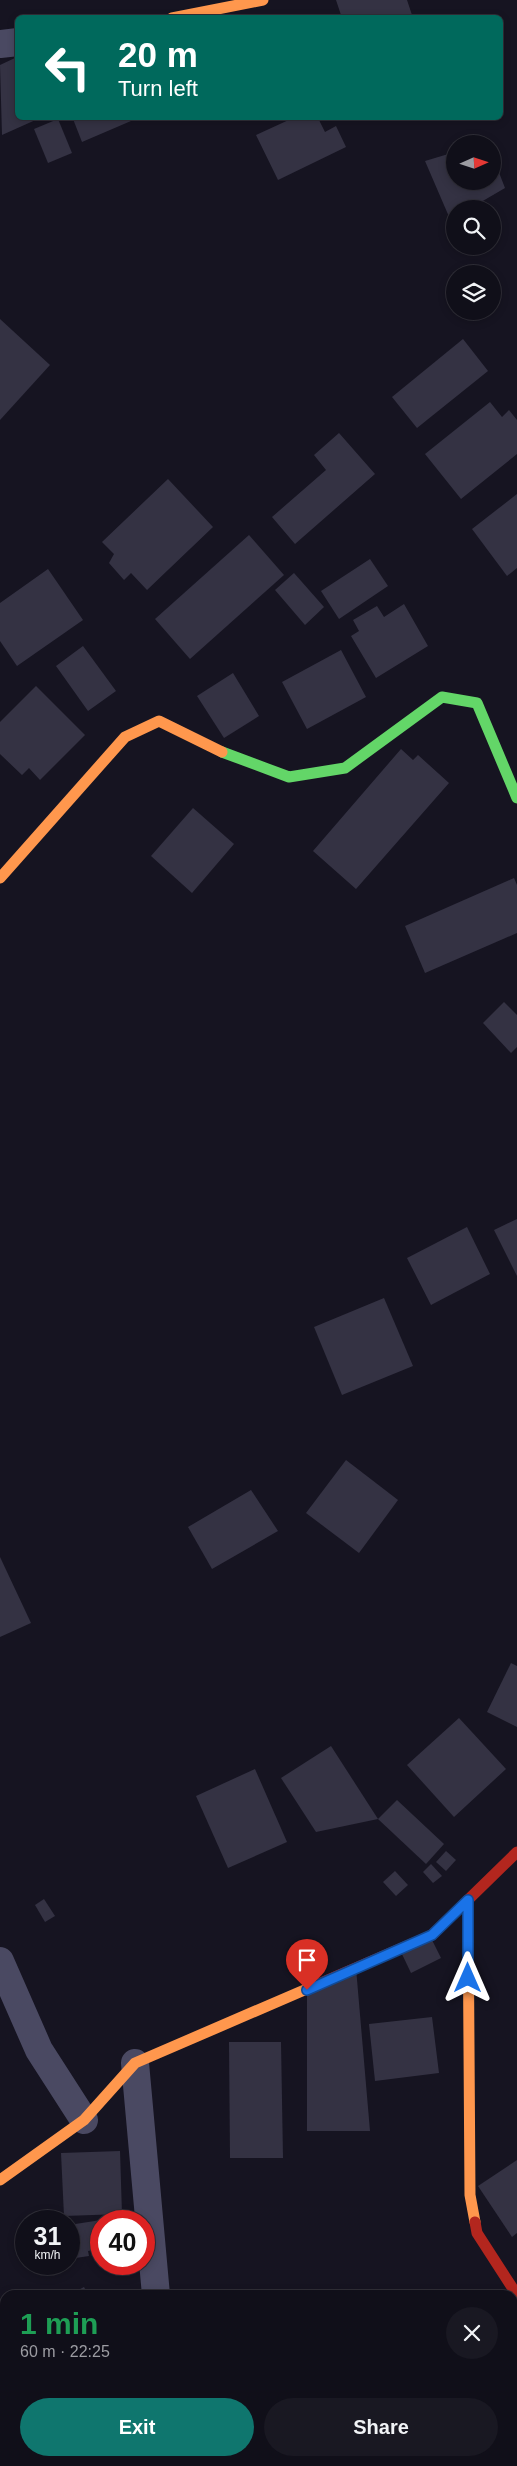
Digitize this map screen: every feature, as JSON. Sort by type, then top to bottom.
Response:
[{"type":"street","points":[[190,15],[263,0]]},
{"type":"street","points":[[0,44],[15,42]]},
{"type":"street","points":[[0,878],[125,737],[159,721],[208,747],[289,777],[345,768],[442,696],[477,703],[517,798]]},
{"type":"street","points":[[0,2180],[84,2120],[135,2063],[432,1935],[517,1852]]},
{"type":"street","points":[[468,1900],[470,2195],[477,2232],[514,2290]]},
{"type":"street","points":[[0,1961],[40,2050],[84,2120]]},
{"type":"street","points":[[135,2063],[156,2290]]},
{"type":"building","points":[[336,0],[407,0],[412,15],[341,15]]},
{"type":"building","points":[[15,58],[15,120],[36,120],[2,135],[0,65]]},
{"type":"building","points":[[58,120],[72,153],[48,163],[34,129]]},
{"type":"building","points":[[73,120],[133,120],[82,142]]},
{"type":"building","points":[[289,120],[319,120],[325,132],[336,126],[346,147],[278,180],[256,135]]},
{"type":"building","points":[[446,155],[446,190],[501,190],[501,178],[505,188],[484,200],[446,200],[446,210],[425,161]]},
{"type":"building","points":[[0,319],[50,365],[0,420]]},
{"type":"building","points":[[463,339],[488,371],[417,428],[392,397]]},
{"type":"building","points":[[490,402],[502,417],[509,410],[517,420],[517,454],[461,499],[425,454]]},
{"type":"building","points":[[339,433],[375,474],[295,544],[272,517],[326,470],[314,455]]},
{"type":"building","points":[[168,479],[213,527],[147,590],[131,573],[124,580],[109,563],[114,554],[102,542]]},
{"type":"building","points":[[517,494],[517,568],[507,576],[472,529]]},
{"type":"building","points":[[249,535],[284,575],[190,659],[155,619]]},
{"type":"building","points":[[370,559],[388,586],[339,619],[321,591]]},
{"type":"building","points":[[48,569],[83,620],[17,666],[0,641],[0,603]]},
{"type":"building","points":[[294,573],[324,607],[305,625],[275,590]]},
{"type":"building","points":[[404,604],[428,646],[376,678],[351,636],[359,631],[353,620],[377,606],[384,617]]},
{"type":"building","points":[[83,646],[116,691],[88,711],[56,666]]},
{"type":"building","points":[[341,650],[366,697],[307,729],[282,682]]},
{"type":"building","points":[[233,673],[259,716],[224,738],[197,696]]},
{"type":"building","points":[[36,686],[85,735],[40,780],[29,768],[22,775],[0,754],[0,722]]},
{"type":"building","points":[[401,749],[413,760],[418,755],[449,783],[356,889],[313,851]]},
{"type":"building","points":[[193,808],[234,844],[192,893],[151,856]]},
{"type":"building","points":[[514,878],[517,885],[517,933],[425,973],[405,926]]},
{"type":"building","points":[[504,1002],[517,1015],[517,1047],[511,1053],[483,1023]]},
{"type":"building","points":[[517,1219],[517,1276],[494,1230]]},
{"type":"building","points":[[467,1227],[490,1274],[431,1305],[407,1258]]},
{"type":"building","points":[[384,1298],[413,1366],[342,1395],[314,1327]]},
{"type":"building","points":[[346,1460],[398,1500],[359,1553],[306,1513]]},
{"type":"building","points":[[251,1490],[278,1531],[212,1569],[188,1527]]},
{"type":"building","points":[[0,1557],[31,1623],[0,1637]]},
{"type":"building","points":[[511,1663],[517,1666],[517,1727],[487,1712]]},
{"type":"building","points":[[459,1718],[506,1769],[454,1817],[407,1765]]},
{"type":"building","points":[[331,1746],[378,1819],[316,1832],[281,1778]]},
{"type":"building","points":[[255,1769],[287,1842],[228,1868],[196,1796]]},
{"type":"building","points":[[397,1800],[444,1844],[426,1864],[378,1819]]},
{"type":"building","points":[[446,1851],[456,1860],[446,1871],[436,1862]]},
{"type":"building","points":[[431,1864],[442,1876],[433,1883],[423,1872]]},
{"type":"building","points":[[395,1871],[408,1885],[396,1896],[383,1882]]},
{"type":"building","points":[[44,1899],[55,1916],[45,1922],[35,1905]]},
{"type":"building","points":[[431,1938],[441,1958],[411,1973],[401,1952]]},
{"type":"building","points":[[356,1968],[370,2131],[307,2131],[307,1990]]},
{"type":"building","points":[[432,2017],[439,2073],[375,2081],[369,2024]]},
{"type":"building","points":[[229,2042],[281,2042],[283,2158],[230,2158]]},
{"type":"building","points":[[120,2151],[122,2210],[90,2210],[90,2215],[80,2215],[80,2210],[64,2210],[61,2153]]},
{"type":"building","points":[[517,2160],[517,2233],[512,2237],[478,2186]]},
{"type":"building","points":[[90,2222],[89,2256],[80,2257],[80,2223]]},
{"type":"traffic: fast","points":[[222,752],[289,777],[345,768],[442,697],[477,703],[517,798]]},
{"type":"traffic: slow","points":[[187,15],[263,0]]},
{"type":"traffic: slow","points":[[0,878],[125,737],[159,721],[222,752]]},
{"type":"traffic: slow","points":[[468,1900],[470,2195],[475,2222]]},
{"type":"traffic: slow","points":[[0,2180],[84,2120],[135,2063],[309,1988]]},
{"type":"traffic: jam","points":[[309,1988],[432,1935],[517,1852]]},
{"type":"traffic: jam","points":[[475,2222],[477,2233],[514,2290]]},
{"type":"route","points":[[307,1990],[432,1935],[468,1900],[468,1978]]}]
